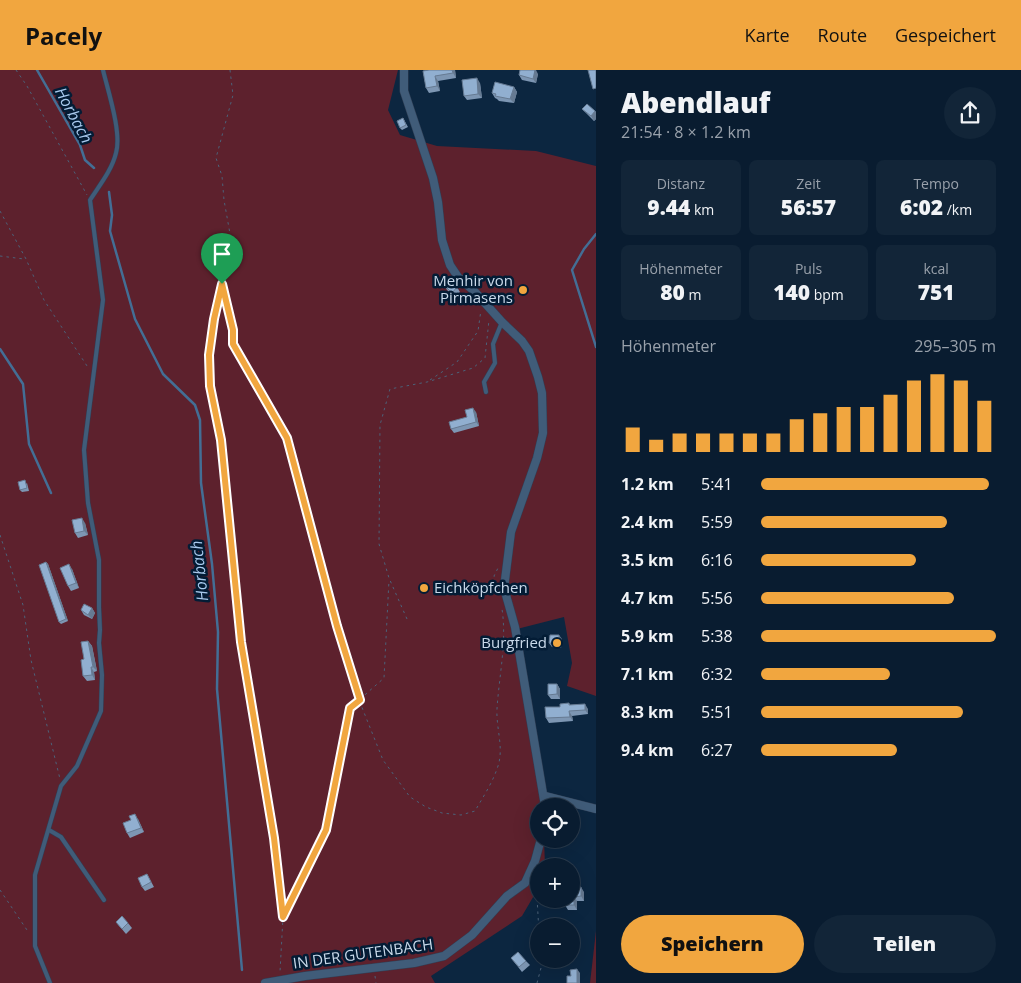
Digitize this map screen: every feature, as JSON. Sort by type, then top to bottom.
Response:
[{"type":"street","points":[[404,70],[404,91],[436,191],[445,250],[450,265],[458,277],[522,341],[529,351],[538,377],[544,420],[543,433],[537,458],[518,511],[507,553],[504,588],[515,627],[545,796],[596,809]]},
{"type":"street","name":"IN DER GUTENBACH","points":[[265,983],[305,976],[414,963],[444,956],[472,935],[507,896],[525,883],[538,848]]},
{"type":"lane","points":[[50,983],[35,942],[35,875],[37,863],[49,830],[61,786],[77,766],[101,711],[99,560],[88,503],[84,450],[103,300],[90,200],[105,176],[116,153],[116,126],[103,70]]},
{"type":"lane","points":[[486,392],[484,382],[495,364],[493,344],[502,322]]},
{"type":"lane","points":[[49,830],[61,837],[104,900]]},
{"type":"path","points":[[16,70],[27,86],[90,200]]},
{"type":"path","points":[[230,70],[233,95],[216,158],[222,176],[232,245],[214,319],[209,355],[210,386],[221,440],[241,642],[274,838],[283,917],[279,980]]},
{"type":"path","points":[[0,211],[26,259],[44,300],[93,375]]},
{"type":"path","points":[[0,256],[26,259]]},
{"type":"path","points":[[222,284],[233,330],[233,344],[287,438],[337,626],[360,700],[383,760],[410,797],[426,807],[461,815],[475,811],[498,766],[501,747],[497,709],[503,662],[501,606]]},
{"type":"path","points":[[427,382],[457,362],[473,339],[478,331],[482,300]]},
{"type":"path","points":[[407,619],[389,578],[379,544],[380,425],[390,389],[427,382],[473,368],[485,358],[491,310]]},
{"type":"path","points":[[0,535],[23,605],[31,660],[61,786]]},
{"type":"path","points":[[496,583],[494,576],[501,561]]},
{"type":"path","points":[[283,917],[326,830],[350,708],[384,678],[389,578]]},
{"type":"path","points":[[0,890],[35,942]]},
{"type":"path","points":[[537,983],[541,968]]},
{"type":"shaded area","points":[[0,70],[398,70],[388,110],[400,135],[437,146],[536,151],[596,166],[596,696],[567,686],[572,663],[564,617],[513,630],[541,798],[530,798],[530,848],[544,848],[545,858],[530,858],[530,902],[522,916],[431,976],[435,983],[0,983]]},
{"type":"shaded area","points":[[596,931],[596,983],[590,983]]},
{"type":"building","points":[[452,70],[453,73],[435,76],[437,86],[426,88],[423,71]]},
{"type":"building","points":[[520,70],[535,70],[533,79],[519,75]]},
{"type":"building","points":[[588,70],[596,70],[596,88],[593,89]]},
{"type":"building","points":[[477,78],[478,94],[464,96],[462,80]]},
{"type":"building","points":[[495,82],[514,87],[510,99],[495,96],[496,94],[492,93]]},
{"type":"building","points":[[587,104],[595,111],[591,116],[582,109]]},
{"type":"building","points":[[403,118],[406,125],[400,128],[397,121]]},
{"type":"building","points":[[449,280],[457,287],[452,293],[444,285]]},
{"type":"building","points":[[473,408],[476,422],[451,429],[449,422],[467,417],[465,410]]},
{"type":"building","points":[[25,480],[27,488],[20,490],[18,482]]},
{"type":"building","points":[[82,518],[84,531],[75,533],[72,520]]},
{"type":"building","points":[[46,562],[66,619],[59,622],[39,565]]},
{"type":"building","points":[[69,564],[76,583],[68,586],[60,568]]},
{"type":"building","points":[[84,604],[92,608],[88,615],[81,610]]},
{"type":"building","points":[[550,635],[559,635],[559,644],[549,643]]},
{"type":"building","points":[[88,641],[93,667],[91,667],[92,675],[83,676],[81,660],[84,659],[81,642]]},
{"type":"building","points":[[548,684],[557,684],[557,694],[548,695]]},
{"type":"building","points":[[569,703],[569,705],[585,704],[585,710],[569,711],[570,717],[546,718],[545,707],[560,707],[560,704]]},
{"type":"building","points":[[135,814],[141,828],[127,833],[123,823],[131,820],[129,816]]},
{"type":"building","points":[[147,874],[151,882],[142,887],[138,878]]},
{"type":"building","points":[[122,916],[128,923],[122,929],[116,922]]},
{"type":"building","points":[[518,952],[526,961],[519,967],[511,958]]},
{"type":"building","points":[[577,969],[577,983],[567,983],[567,976],[571,976],[570,970]]},
{"type":"waterway","name":"Horbach","points":[[37,70],[80,145],[85,160],[94,168]]},
{"type":"waterway","name":"Horbach","points":[[109,192],[112,215],[110,231],[135,319],[163,374],[195,405],[200,420],[201,483],[212,564],[218,632],[217,689],[242,970]]},
{"type":"waterway","points":[[596,234],[584,249],[572,270],[596,347]]},
{"type":"waterway","points":[[0,349],[23,384],[29,444],[51,493]]},
{"type":"place","name":"Menhir von Pirmasens","points":[[523,290]]},
{"type":"place","name":"Eichköpfchen","points":[[424,588]]},
{"type":"place","name":"Burgfried","points":[[557,643]]},
{"type":"route","points":[[222,284],[233,330],[233,344],[287,438],[337,626],[360,700],[350,708],[326,830],[283,917],[274,838],[241,642],[221,440],[210,386],[209,355],[214,319],[222,284]]}]
